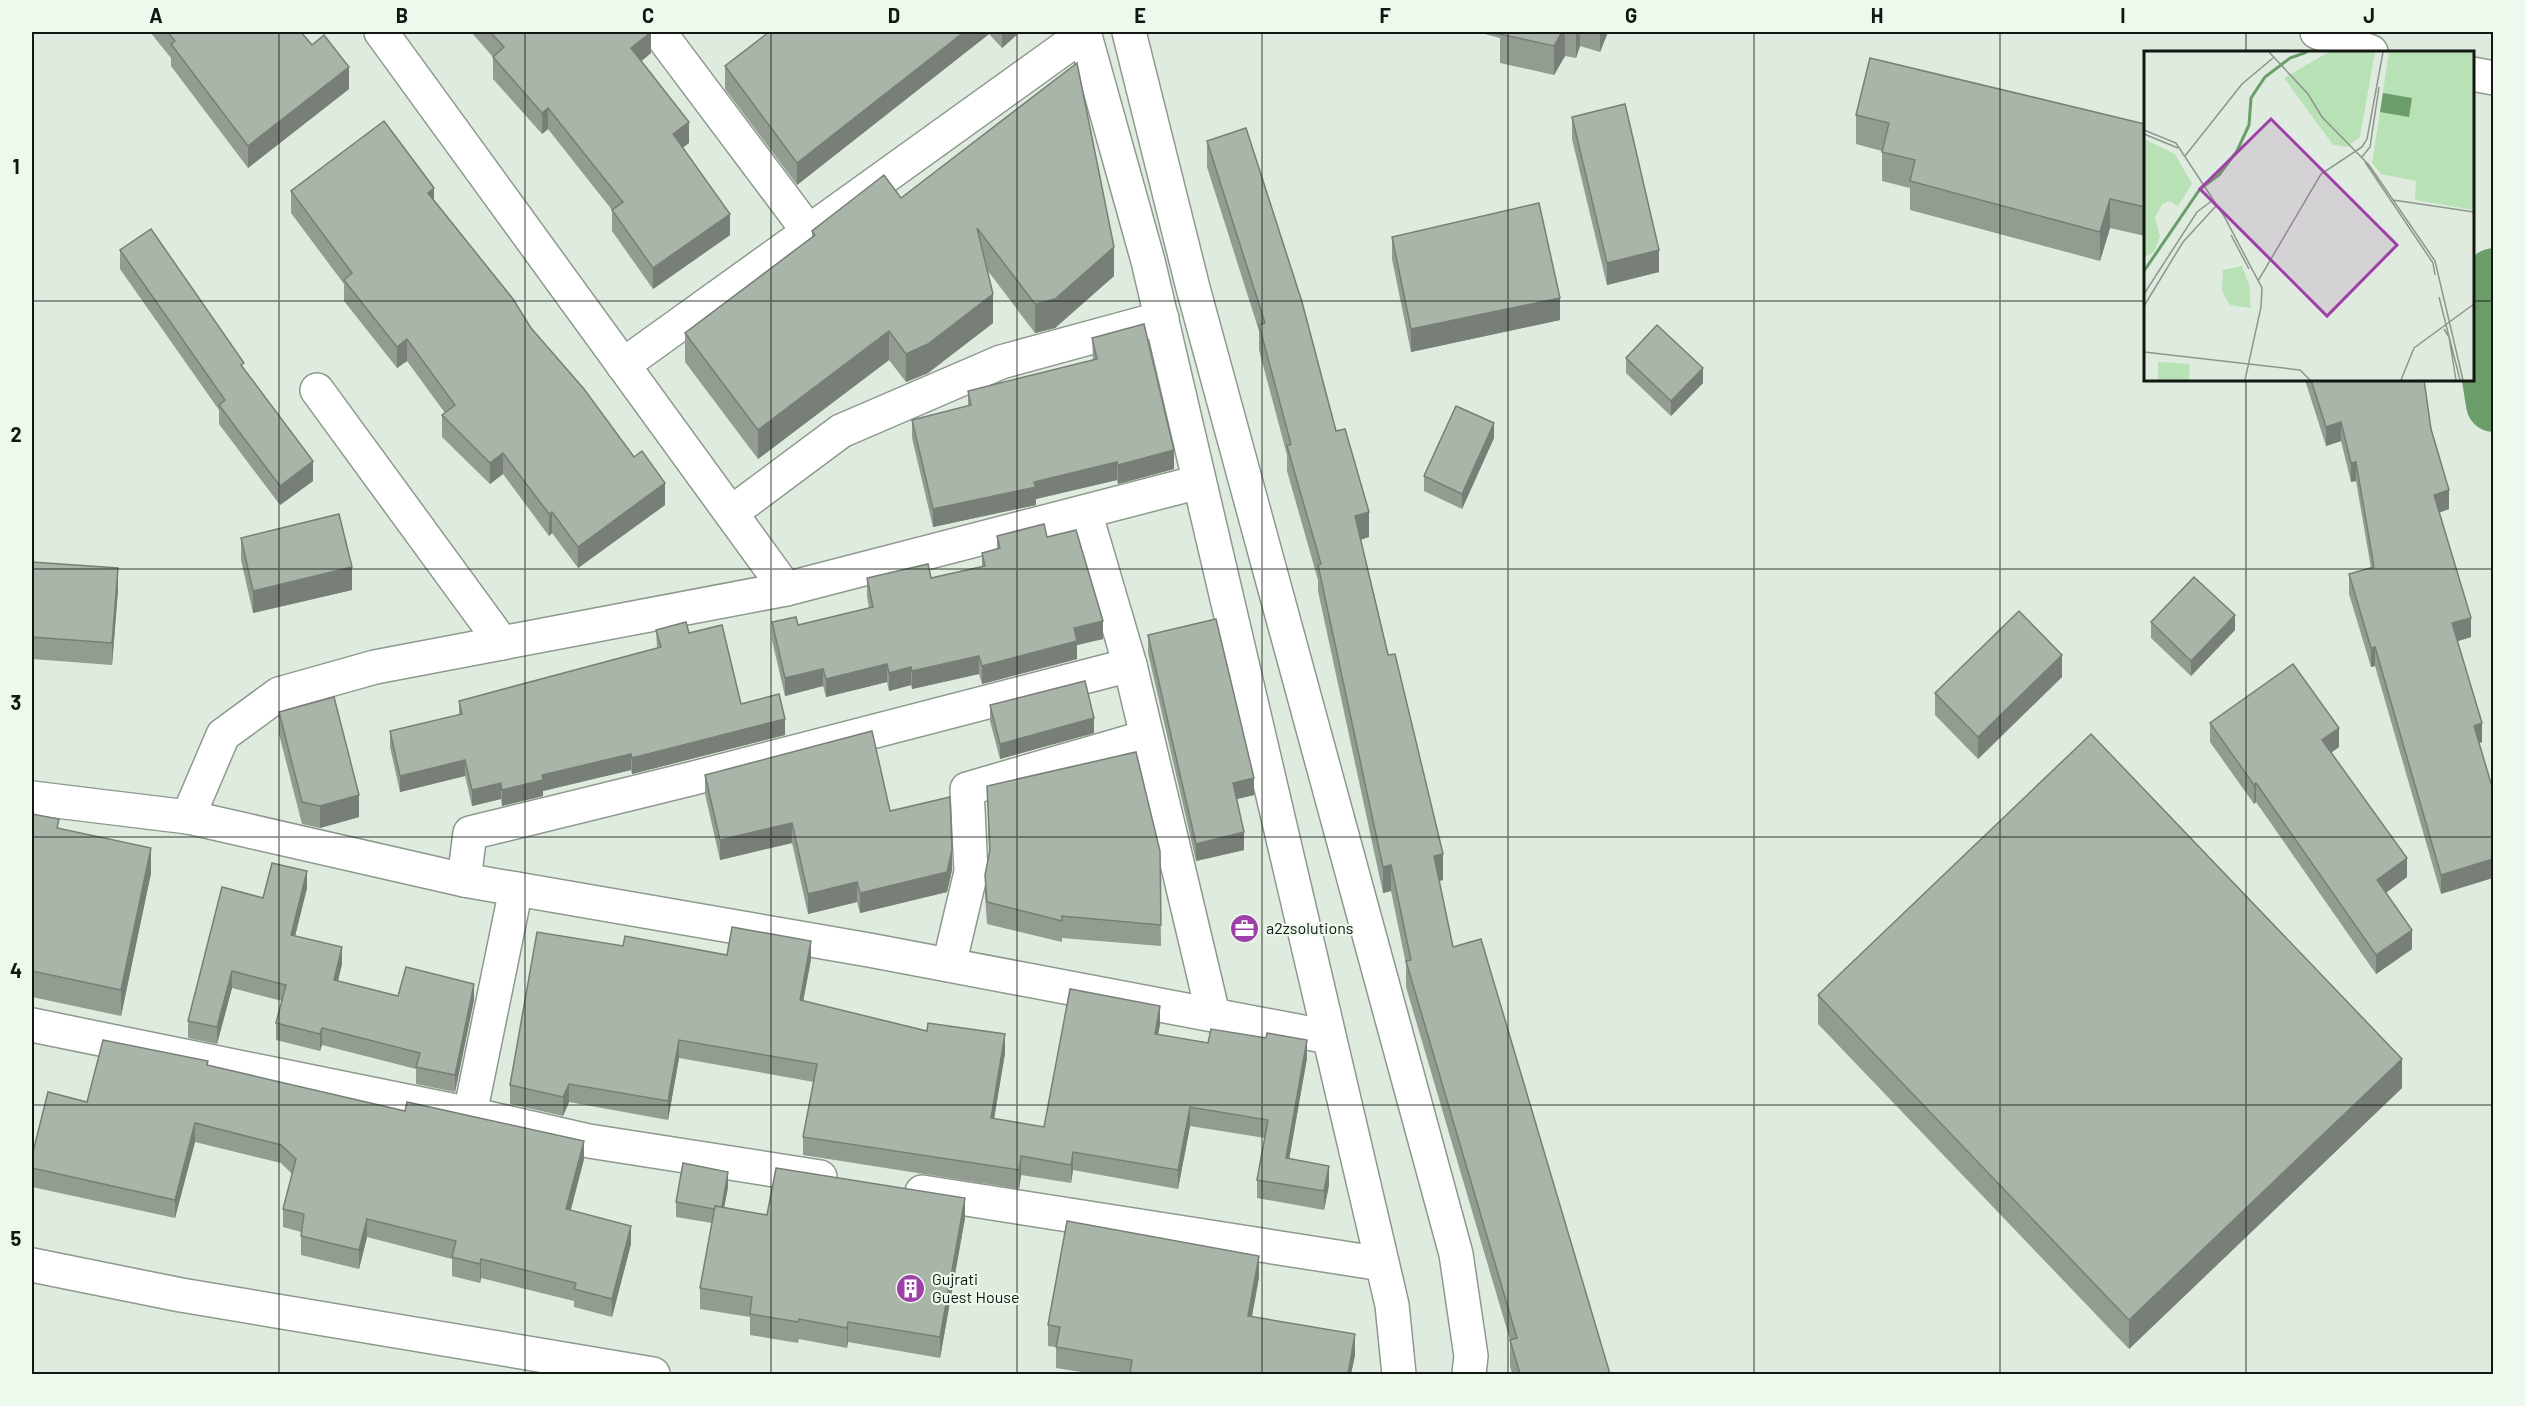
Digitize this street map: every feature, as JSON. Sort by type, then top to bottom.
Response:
[{"type":"street","points":[[381,32],[786,589]]},
{"type":"street","points":[[659,32],[809,232]]},
{"type":"street","points":[[623,365],[1084,32],[1162,318],[1392,1305],[1399,1374]]},
{"type":"street","points":[[1129,32],[1193,288],[1455,1254],[1471,1356],[1469,1374]]},
{"type":"street","points":[[2317,32],[2368,51]]},
{"type":"street","points":[[2474,74],[2493,78]]},
{"type":"street","points":[[731,513],[841,431],[1001,362],[1162,318]]},
{"type":"street","points":[[317,390],[502,644]]},
{"type":"street","points":[[188,817],[223,735],[279,694],[375,667],[786,589],[1199,482]]},
{"type":"street","points":[[1085,512],[1130,665],[1213,1014]]},
{"type":"street","points":[[464,880],[470,832],[690,779],[1130,665]]},
{"type":"street","points":[[949,964],[971,872],[968,789],[1146,737]]},
{"type":"street","points":[[32,798],[188,817],[464,880],[949,964],[1329,1037]]},
{"type":"street","points":[[470,1114],[516,889]]},
{"type":"street","points":[[32,1025],[470,1114],[589,1141],[846,1181]]},
{"type":"street","points":[[892,1188],[1382,1264]]},
{"type":"street","points":[[32,1265],[181,1295],[653,1374]]},
{"type":"building","points":[[168,32],[301,32],[312,45],[324,35],[349,67],[248,146],[171,44],[175,41]]},
{"type":"building","points":[[490,32],[651,32],[631,48],[689,122],[673,134],[730,214],[653,268],[612,210],[623,202],[548,108],[542,113],[493,57],[504,47]]},
{"type":"building","points":[[769,32],[964,32],[797,163],[725,66]]},
{"type":"building","points":[[1501,32],[1562,32],[1554,46],[1500,34]]},
{"type":"building","points":[[1870,58],[2144,124],[2144,207],[2110,199],[2100,232],[1910,181],[1915,160],[1882,152],[1889,123],[1856,115]]},
{"type":"building","points":[[1077,63],[1114,247],[1055,299],[1035,304],[977,228],[993,294],[928,344],[906,354],[889,331],[758,430],[685,333],[815,235],[812,231],[884,175],[901,198]]},
{"type":"building","points":[[1625,104],[1659,250],[1607,263],[1572,117]]},
{"type":"building","points":[[384,121],[434,188],[428,193],[513,299],[531,328],[584,389],[634,457],[642,451],[665,483],[578,547],[552,512],[549,514],[503,453],[490,463],[442,415],[455,405],[407,339],[397,347],[344,280],[352,273],[291,191]]},
{"type":"building","points":[[1246,128],[1302,302],[1336,431],[1345,429],[1369,512],[1355,516],[1388,655],[1395,654],[1443,854],[1434,856],[1453,947],[1481,939],[1610,1374],[1520,1374],[1510,1340],[1517,1338],[1406,961],[1411,960],[1391,865],[1383,867],[1318,565],[1321,564],[1287,446],[1291,444],[1259,325],[1265,323],[1207,141]]},
{"type":"building","points":[[1539,203],[1560,298],[1411,329],[1392,237]]},
{"type":"building","points":[[151,229],[244,363],[241,365],[313,461],[280,486],[219,405],[225,400],[120,250]]},
{"type":"building","points":[[1144,324],[1174,450],[1118,465],[1117,462],[1034,482],[1036,487],[933,509],[912,420],[971,405],[968,391],[1097,359],[1092,338]]},
{"type":"building","points":[[1657,325],[1703,368],[1671,401],[1626,358]]},
{"type":"building","points":[[2311,381],[2424,381],[2431,429],[2449,490],[2434,495],[2471,618],[2452,623],[2482,723],[2474,726],[2493,790],[2493,859],[2441,875],[2375,647],[2371,648],[2349,574],[2374,567],[2356,462],[2351,463],[2341,422],[2326,427]]},
{"type":"building","points":[[1456,406],[1494,423],[1462,494],[1424,476]]},
{"type":"building","points":[[339,514],[352,567],[253,591],[241,538]]},
{"type":"building","points":[[1044,524],[1047,537],[1076,530],[1103,621],[1074,628],[1077,641],[982,666],[979,656],[912,671],[911,667],[889,673],[887,664],[826,679],[823,669],[785,678],[772,622],[796,617],[798,625],[873,607],[867,578],[928,564],[931,578],[985,566],[982,553],[1000,548],[997,536]]},
{"type":"building","points":[[32,562],[118,568],[112,643],[32,637]]},
{"type":"building","points":[[2194,577],[2235,615],[2191,661],[2151,622]]},
{"type":"building","points":[[2019,611],[2062,655],[1978,737],[1935,693]]},
{"type":"building","points":[[1216,619],[1254,778],[1233,783],[1244,832],[1196,844],[1148,635]]},
{"type":"building","points":[[686,622],[689,633],[722,625],[741,704],[779,694],[785,719],[632,758],[631,754],[542,775],[543,780],[502,790],[501,783],[472,790],[465,760],[400,776],[390,731],[462,714],[459,701],[661,647],[656,630]]},
{"type":"building","points":[[2293,664],[2339,728],[2322,740],[2407,858],[2377,880],[2412,930],[2376,955],[2256,783],[2254,785],[2210,723]]},
{"type":"building","points":[[1085,681],[1094,718],[1000,744],[990,705]]},
{"type":"building","points":[[334,697],[359,795],[320,806],[302,802],[279,712]]},
{"type":"building","points":[[872,731],[890,811],[950,797],[952,850],[947,872],[860,893],[857,882],[808,894],[792,823],[720,840],[705,775]]},
{"type":"building","points":[[2091,734],[2402,1059],[2129,1320],[1818,995]]},
{"type":"building","points":[[1136,752],[1160,851],[1161,925],[1062,916],[1062,921],[987,902],[985,875],[990,850],[987,786]]},
{"type":"building","points":[[32,814],[59,819],[57,828],[151,848],[121,990],[32,971]]},
{"type":"building","points":[[272,863],[307,871],[291,935],[342,947],[334,980],[398,996],[406,967],[474,984],[455,1075],[416,1067],[420,1053],[322,1028],[320,1034],[276,1023],[286,985],[232,971],[217,1027],[188,1021],[222,887],[263,898]]},
{"type":"building","points":[[732,927],[811,941],[800,1000],[927,1031],[928,1023],[1005,1034],[991,1118],[1044,1127],[1070,989],[1160,1006],[1155,1034],[1208,1043],[1211,1029],[1266,1038],[1267,1033],[1307,1040],[1286,1158],[1329,1166],[1324,1191],[1257,1180],[1268,1120],[1190,1107],[1178,1170],[1073,1152],[1071,1165],[1021,1156],[1019,1170],[803,1137],[817,1064],[679,1040],[668,1101],[569,1084],[563,1097],[510,1085],[537,932],[623,946],[625,936],[727,955]]},
{"type":"building","points":[[103,1040],[208,1061],[207,1065],[405,1111],[407,1102],[584,1141],[566,1209],[631,1226],[612,1299],[574,1289],[576,1283],[481,1259],[480,1264],[452,1257],[456,1241],[367,1219],[359,1250],[301,1236],[304,1214],[283,1209],[296,1159],[281,1145],[195,1123],[175,1200],[32,1168],[32,1156],[48,1092],[87,1102]]},
{"type":"building","points":[[683,1163],[728,1172],[722,1207],[715,1206],[714,1209],[676,1202]]},
{"type":"building","points":[[776,1168],[965,1198],[940,1337],[848,1322],[847,1328],[799,1319],[798,1322],[750,1314],[752,1297],[700,1288],[715,1206],[767,1215]]},
{"type":"building","points":[[1067,1221],[1259,1256],[1248,1316],[1355,1334],[1348,1374],[1130,1374],[1132,1360],[1056,1347],[1060,1327],[1048,1325]]},
{"type":"waterway","points":[[2494,276],[2481,322],[2494,404]]},
{"type":"place","name":"a2zsolutions","points":[[1245,928]]},
{"type":"place","name":"Gujrati Guest House","points":[[911,1288]]}]
